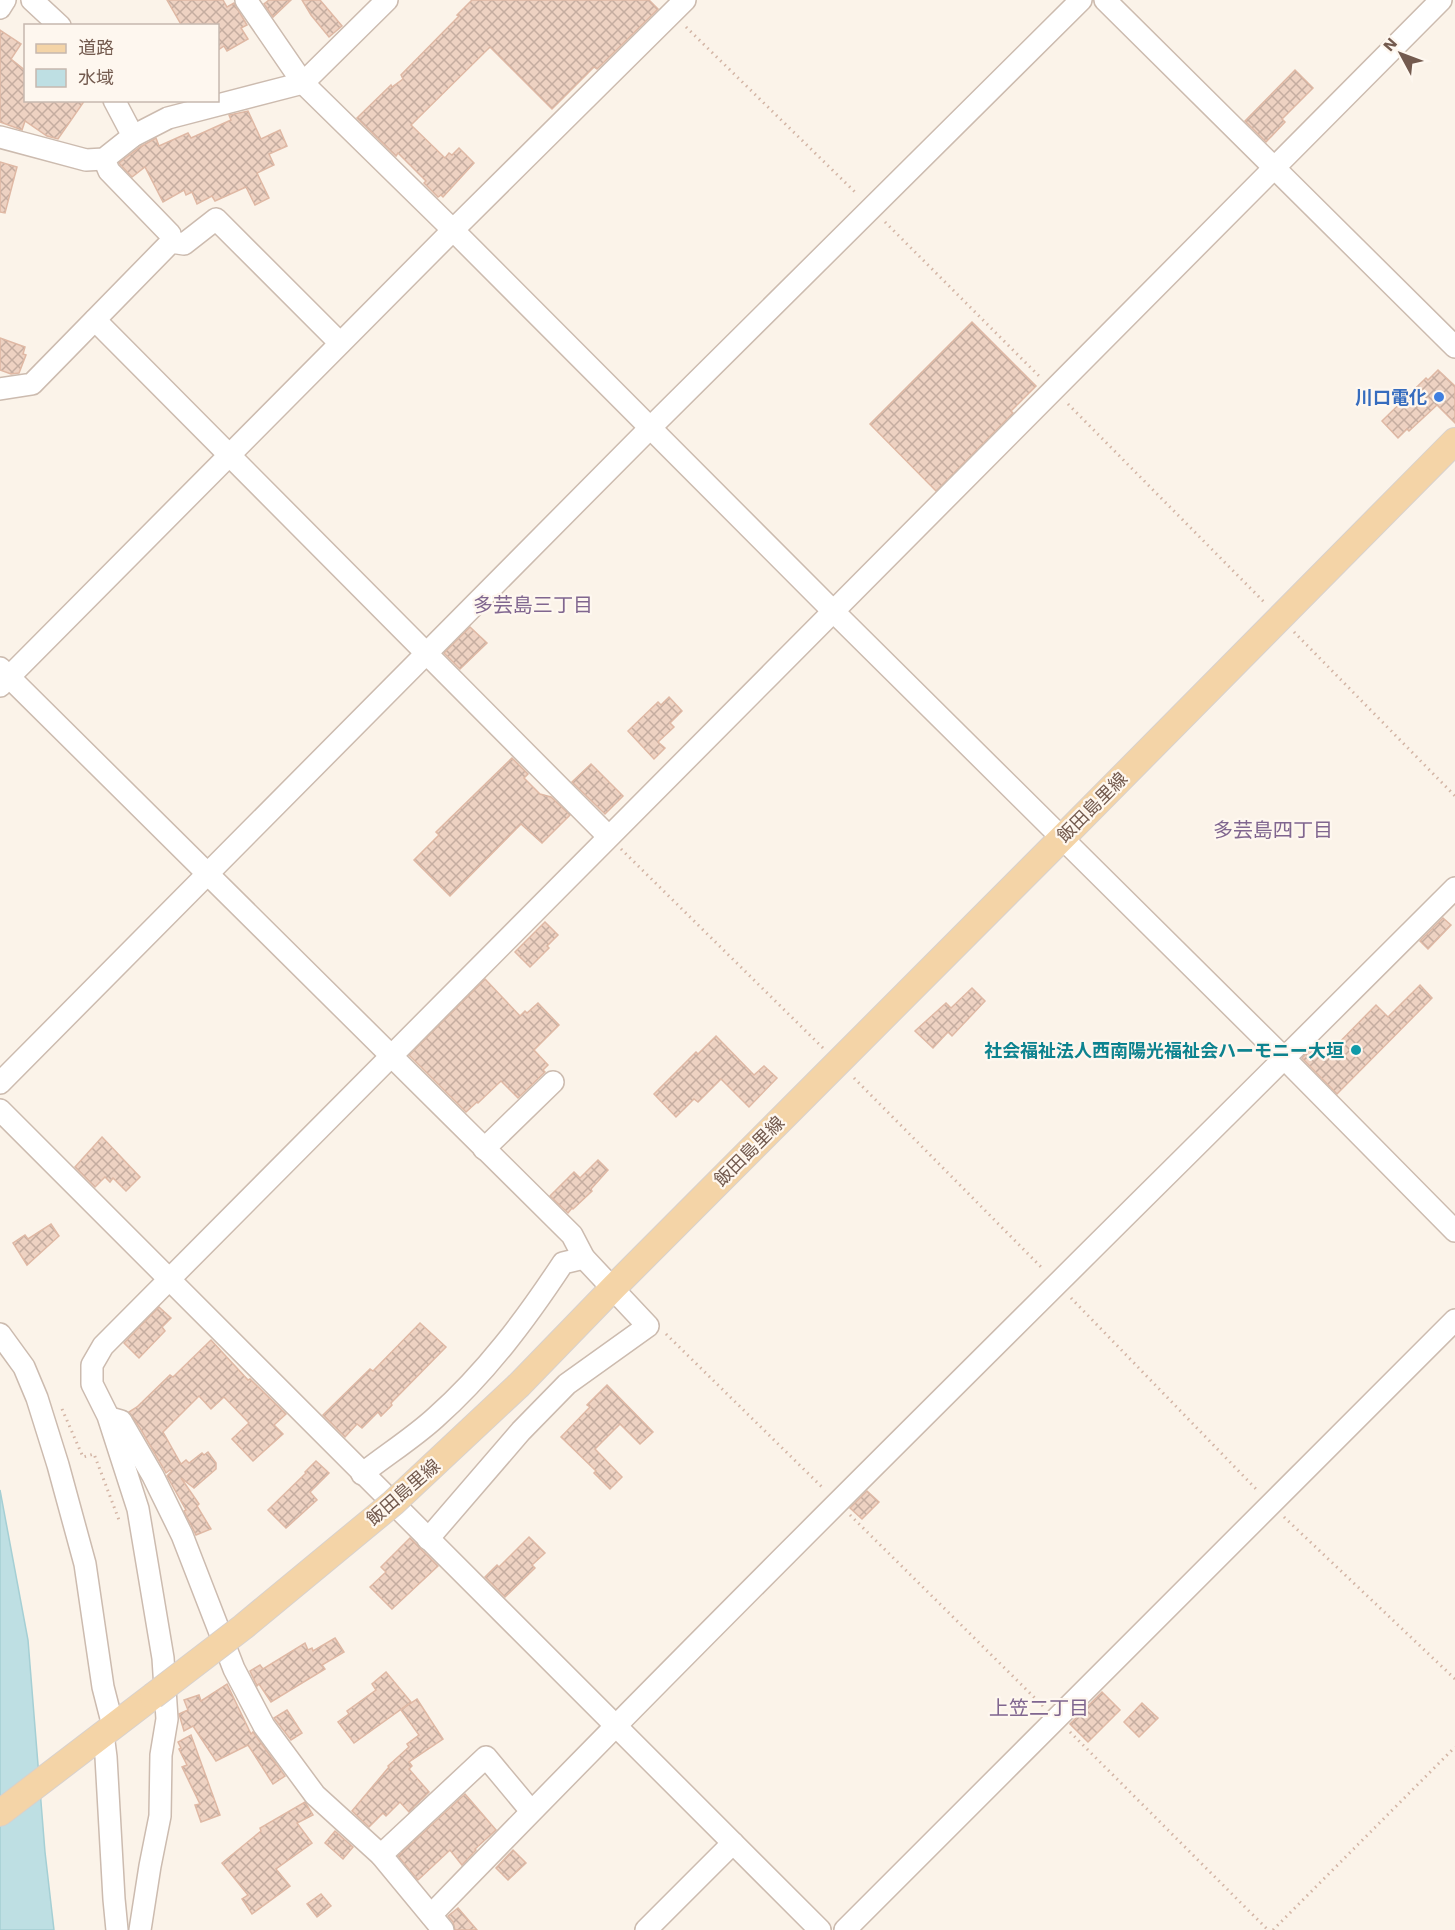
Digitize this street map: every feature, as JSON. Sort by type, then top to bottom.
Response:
[{"type":"main road","name":"飯田島里線","points":[[0,1813],[243,1627],[393,1503],[519,1385],[1455,441]]},
{"type":"street","points":[[0,8],[5,0]]},
{"type":"street","points":[[32,0],[58,24]]},
{"type":"street","points":[[246,0],[303,82],[1455,1231]]},
{"type":"street","points":[[0,137],[86,160],[104,159],[134,136],[168,118],[303,82],[387,0]]},
{"type":"street","points":[[428,1539],[521,1431],[567,1384],[648,1326],[614,1287],[584,1258],[572,1235],[207,874],[3,677],[685,0]]},
{"type":"street","points":[[0,1083],[650,428],[1081,0]]},
{"type":"street","points":[[1105,0],[1455,347]]},
{"type":"street","points":[[140,1930],[160,1816],[160,1755],[167,1719],[163,1658],[138,1509],[108,1416],[92,1384],[92,1365],[103,1346],[389,1055],[1441,0]]},
{"type":"street","points":[[115,102],[134,136]]},
{"type":"street","points":[[104,159],[109,171],[170,234],[171,242]]},
{"type":"street","points":[[171,242],[184,244],[216,219],[340,344]]},
{"type":"street","points":[[0,388],[32,384],[171,242]]},
{"type":"street","points":[[95,320],[608,836]]},
{"type":"street","points":[[108,1416],[121,1421],[153,1476],[182,1535],[234,1669],[264,1726],[315,1795],[381,1855],[437,1923],[531,1811],[615,1725],[1455,888]]},
{"type":"street","points":[[484,1149],[553,1082]]},
{"type":"street","points":[[0,1110],[820,1930]]},
{"type":"street","points":[[362,1474],[435,1418],[498,1355],[563,1263],[584,1258]]},
{"type":"street","points":[[845,1930],[1455,1320]]},
{"type":"street","points":[[0,1334],[24,1368],[37,1398],[58,1465],[84,1564],[103,1687],[101,1735],[106,1757],[117,1930]]},
{"type":"street","points":[[381,1855],[486,1757],[531,1811]]},
{"type":"street","points":[[646,1930],[733,1843]]},
{"type":"path","points":[[608,836],[838,1062],[1057,1283],[1270,1504],[1455,1679]]},
{"type":"path","points":[[648,1326],[662,1331],[1268,1930]]},
{"type":"path","points":[[60,1404],[83,1457],[94,1454],[122,1529]]},
{"type":"path","points":[[1273,1930],[1455,1747]]},
{"type":"water","points":[[0,1490],[28,1640],[45,1852],[54,1930],[0,1930]]},
{"type":"building","points":[[167,0],[223,0],[227,7],[234,3],[247,25],[241,28],[248,39],[227,51],[224,46],[219,49],[219,24],[181,24]]},
{"type":"building","points":[[269,0],[291,0],[273,17],[264,4]]},
{"type":"building","points":[[302,0],[320,0],[342,26],[329,37]]},
{"type":"building","points":[[472,0],[649,0],[658,9],[552,109],[490,47],[411,125],[445,158],[459,148],[474,163],[443,197],[441,195],[438,197],[424,183],[426,181],[398,153],[396,156],[357,118],[391,85],[392,87],[403,79],[401,75]]},
{"type":"building","points":[[0,30],[21,44],[11,59],[24,69],[24,102],[84,102],[58,139],[47,136],[25,121],[22,130],[0,122]]},
{"type":"building","points":[[1295,70],[1313,88],[1282,119],[1285,122],[1266,142],[1245,121]]},
{"type":"building","points":[[248,111],[261,139],[280,130],[287,146],[269,154],[274,165],[257,173],[269,198],[255,205],[246,187],[215,201],[212,196],[197,204],[192,192],[186,195],[184,190],[163,202],[145,167],[132,177],[119,163],[156,138],[159,146],[188,133],[191,138],[231,120],[229,115]]},
{"type":"building","points":[[0,162],[17,167],[5,213],[0,212]]},
{"type":"building","points":[[972,322],[1036,386],[1011,411],[1013,413],[936,491],[870,424]]},
{"type":"building","points":[[0,338],[25,347],[23,354],[26,355],[19,373],[11,374],[0,370]]},
{"type":"building","points":[[1438,370],[1455,386],[1455,423],[1437,405],[1398,438],[1382,421],[1426,378],[1428,380]]},
{"type":"building","points":[[470,627],[487,643],[460,669],[444,653]]},
{"type":"building","points":[[669,697],[682,711],[670,723],[674,727],[658,742],[665,748],[654,759],[628,731],[658,702],[661,705]]},
{"type":"building","points":[[512,758],[528,774],[524,778],[540,794],[551,797],[570,815],[542,843],[521,824],[450,896],[414,860],[439,835],[436,832]]},
{"type":"building","points":[[591,764],[623,796],[605,814],[572,782]]},
{"type":"building","points":[[1443,918],[1451,925],[1428,949],[1420,941]]},
{"type":"building","points":[[545,922],[558,935],[530,967],[515,952]]},
{"type":"building","points":[[485,979],[520,1016],[538,1003],[559,1025],[534,1050],[548,1065],[543,1070],[545,1072],[518,1098],[501,1081],[466,1112],[409,1055]]},
{"type":"building","name":"社会福祉法人西南陽光福祉会ハーモニー大垣","points":[[1420,985],[1432,998],[1337,1094],[1302,1058],[1314,1046],[1325,1057],[1376,1005],[1388,1017]]},
{"type":"building","points":[[972,988],[985,1001],[952,1036],[948,1032],[933,1048],[915,1031],[946,1003],[951,1008]]},
{"type":"building","points":[[716,1036],[754,1075],[764,1066],[777,1078],[749,1107],[721,1079],[698,1102],[694,1099],[676,1117],[654,1094],[696,1052],[698,1054]]},
{"type":"building","points":[[102,1137],[140,1177],[126,1191],[113,1178],[110,1182],[105,1177],[95,1187],[75,1167]]},
{"type":"building","points":[[598,1160],[608,1170],[591,1189],[592,1191],[568,1213],[550,1196],[574,1172],[580,1178]]},
{"type":"building","points":[[51,1224],[59,1236],[27,1265],[13,1243],[25,1235],[28,1239]]},
{"type":"building","points":[[159,1307],[171,1318],[162,1327],[165,1331],[139,1358],[124,1343]]},
{"type":"building","points":[[420,1323],[446,1347],[381,1416],[378,1412],[362,1428],[357,1424],[345,1437],[323,1415],[370,1369],[373,1371]]},
{"type":"building","points":[[211,1340],[248,1380],[250,1379],[286,1414],[274,1425],[283,1434],[253,1461],[232,1439],[249,1423],[224,1397],[211,1409],[199,1396],[163,1432],[181,1464],[186,1460],[189,1463],[202,1453],[204,1455],[208,1452],[216,1463],[216,1469],[194,1488],[181,1478],[199,1504],[197,1506],[211,1529],[196,1535],[184,1511],[186,1510],[167,1476],[172,1471],[166,1473],[129,1412],[170,1375],[173,1377]]},
{"type":"building","points":[[607,1385],[653,1432],[640,1444],[620,1424],[595,1449],[622,1477],[610,1489],[594,1473],[596,1471],[561,1437],[590,1407],[587,1405]]},
{"type":"building","points":[[316,1461],[329,1473],[310,1492],[317,1500],[286,1528],[268,1510]]},
{"type":"building","points":[[867,1491],[879,1502],[862,1519],[850,1508]]},
{"type":"building","points":[[529,1537],[545,1553],[532,1565],[535,1568],[505,1597],[485,1577],[497,1565],[499,1567]]},
{"type":"building","points":[[410,1538],[438,1566],[392,1609],[370,1587],[386,1572],[381,1567]]},
{"type":"building","points":[[335,1638],[344,1652],[322,1665],[325,1669],[271,1702],[259,1684],[257,1686],[250,1671],[260,1665],[263,1669],[305,1643],[308,1650],[312,1648],[313,1651]]},
{"type":"building","points":[[386,1672],[411,1702],[354,1743],[338,1722],[349,1714],[347,1711],[376,1690],[372,1684]]},
{"type":"building","points":[[227,1684],[251,1734],[253,1732],[285,1776],[273,1784],[248,1745],[216,1761],[193,1726],[184,1731],[179,1714],[188,1710],[184,1700],[199,1695],[201,1701]]},
{"type":"building","points":[[1102,1692],[1120,1710],[1088,1742],[1070,1724]]},
{"type":"building","points":[[417,1699],[443,1739],[409,1762],[412,1766],[409,1769],[429,1792],[409,1812],[400,1802],[386,1816],[383,1813],[369,1827],[352,1811],[388,1766],[409,1747],[407,1744],[419,1735],[401,1710]]},
{"type":"building","points":[[1142,1703],[1158,1718],[1139,1737],[1124,1722]]},
{"type":"building","points":[[287,1710],[302,1733],[291,1740],[274,1718]]},
{"type":"building","points":[[191,1735],[220,1815],[201,1822],[195,1805],[200,1804],[182,1767],[187,1765],[178,1742]]},
{"type":"building","points":[[465,1794],[496,1830],[475,1849],[462,1865],[450,1850],[418,1880],[398,1856]]},
{"type":"building","points":[[305,1802],[313,1815],[297,1823],[312,1843],[276,1869],[290,1886],[252,1914],[242,1899],[248,1895],[222,1863],[261,1831],[260,1828]]},
{"type":"building","points":[[335,1831],[353,1847],[343,1859],[325,1843]]},
{"type":"building","points":[[513,1850],[526,1863],[508,1880],[496,1868]]},
{"type":"building","points":[[321,1894],[331,1906],[317,1917],[307,1904]]},
{"type":"building","points":[[458,1908],[477,1930],[455,1930],[448,1916]]},
{"type":"place","name":"川口電化","points":[[1439,397]]},
{"type":"place","name":"社会福祉法人西南陽光福祉会ハーモニー大垣","points":[[1356,1050]]},
{"type":"district","name":"多芸島三丁目","points":[[533,605]]},
{"type":"district","name":"多芸島四丁目","points":[[1273,830]]},
{"type":"district","name":"上笠二丁目","points":[[1039,1708]]}]
